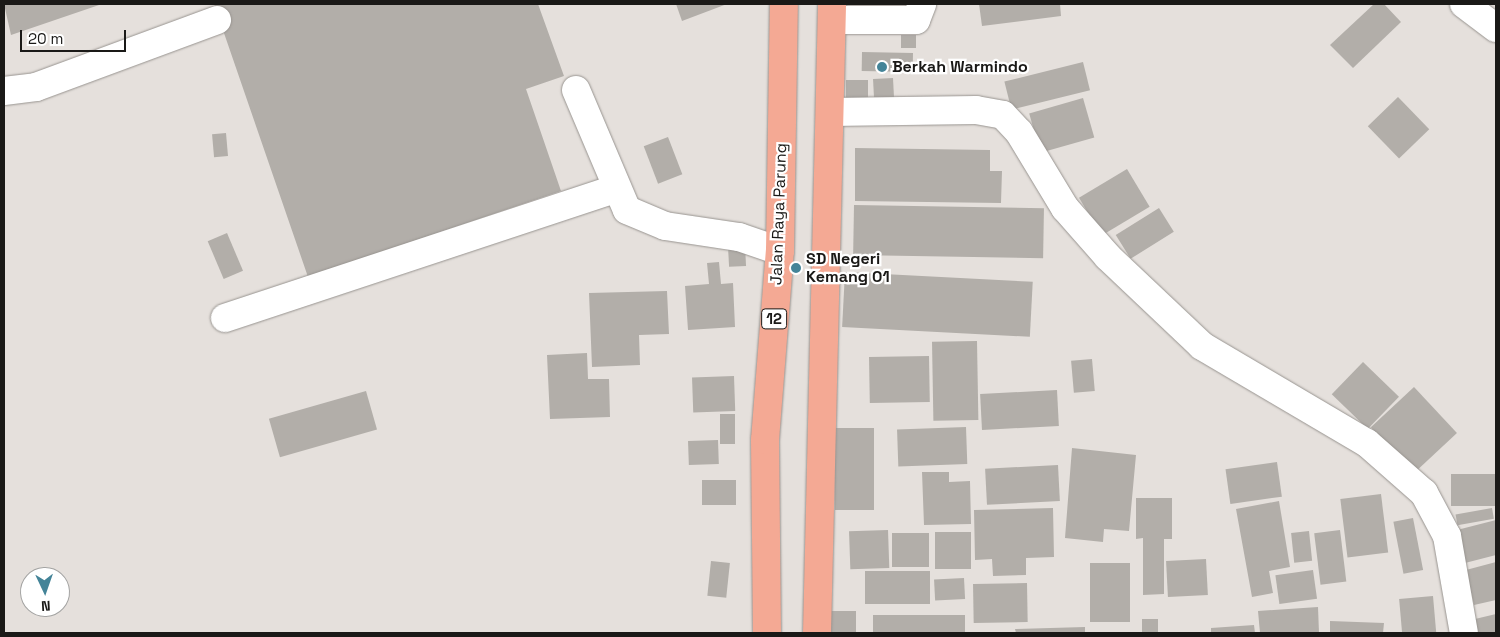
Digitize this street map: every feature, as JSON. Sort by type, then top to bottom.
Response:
[{"type":"highway","name":"Jalan Raya Parung","points":[[767,633],[765,440],[780,251],[784,4]]},
{"type":"highway","points":[[816,633],[833,12]]},
{"type":"street","points":[[833,12],[916,20],[922,4]]},
{"type":"street","points":[[1464,4],[1496,28]]},
{"type":"street","points":[[4,91],[36,87],[218,20]]},
{"type":"street","points":[[576,90],[615,189],[627,210],[647,221],[739,236],[780,251]]},
{"type":"street","points":[[830,112],[976,110],[1003,115],[1019,132],[1065,208],[1108,257],[1202,346],[1367,443],[1424,493],[1447,536],[1464,633]]},
{"type":"street","points":[[225,318],[615,189]]},
{"type":"building","points":[[4,4],[102,4],[11,35]]},
{"type":"building","points":[[214,4],[538,4],[564,76],[526,89],[561,191],[308,277]]},
{"type":"building","points":[[676,4],[727,4],[682,21]]},
{"type":"building","points":[[979,4],[1060,4],[1061,16],[982,26]]},
{"type":"building","points":[[1374,4],[1384,4],[1401,22],[1353,68],[1330,45]]},
{"type":"building","points":[[901,35],[916,35],[916,48],[901,48]]},
{"type":"building","points":[[862,52],[913,53],[913,72],[862,71]]},
{"type":"building","points":[[1083,62],[1090,90],[1011,110],[1004,82]]},
{"type":"building","points":[[893,78],[894,100],[874,101],[873,79]]},
{"type":"building","points":[[846,80],[868,80],[868,106],[846,106]]},
{"type":"building","points":[[1398,97],[1429,129],[1399,159],[1368,126]]},
{"type":"building","points":[[1083,98],[1094,137],[1040,153],[1029,113]]},
{"type":"building","points":[[226,133],[228,156],[214,157],[212,134]]},
{"type":"building","points":[[668,137],[682,174],[658,184],[644,146]]},
{"type":"building","points":[[855,148],[990,150],[990,171],[1002,171],[1001,203],[855,201]]},
{"type":"building","points":[[1127,169],[1150,207],[1102,236],[1079,198]]},
{"type":"building","points":[[854,205],[1044,208],[1043,258],[853,255]]},
{"type":"building","points":[[1159,208],[1174,232],[1131,259],[1116,235]]},
{"type":"building","points":[[227,233],[243,271],[224,279],[208,241]]},
{"type":"building","points":[[745,246],[746,266],[729,267],[728,247]]},
{"type":"building","points":[[719,262],[721,284],[733,283],[735,327],[688,330],[685,286],[709,284],[707,263]]},
{"type":"building","points":[[845,272],[1033,282],[1030,337],[842,327]]},
{"type":"building","points":[[667,291],[669,334],[639,335],[640,365],[592,367],[589,293]]},
{"type":"building","points":[[977,341],[978,420],[933,421],[932,342]]},
{"type":"building","points":[[587,353],[588,379],[609,379],[610,417],[550,419],[547,355]]},
{"type":"building","points":[[929,356],[930,402],[870,403],[869,357]]},
{"type":"building","points":[[1092,359],[1095,391],[1074,393],[1071,361]]},
{"type":"building","points":[[1363,362],[1399,397],[1368,429],[1332,394]]},
{"type":"building","points":[[734,376],[735,411],[693,412],[692,377]]},
{"type":"building","points":[[1414,387],[1457,433],[1414,473],[1371,427]]},
{"type":"building","points":[[1057,390],[1059,426],[982,430],[980,394]]},
{"type":"building","points":[[366,391],[377,429],[280,457],[269,419]]},
{"type":"building","points":[[720,414],[735,414],[735,444],[720,444]]},
{"type":"building","points":[[966,427],[967,464],[898,466],[897,429]]},
{"type":"building","points":[[835,428],[874,428],[874,510],[835,510]]},
{"type":"building","points":[[718,440],[719,464],[689,465],[688,441]]},
{"type":"building","points":[[1072,448],[1136,455],[1129,531],[1104,529],[1103,542],[1065,538]]},
{"type":"building","points":[[1277,462],[1282,497],[1230,504],[1226,469]]},
{"type":"building","points":[[1058,465],[1060,501],[987,505],[985,469]]},
{"type":"building","points":[[922,472],[949,472],[949,482],[970,481],[971,524],[924,525]]},
{"type":"building","points":[[1451,474],[1496,474],[1496,506],[1451,506]]},
{"type":"building","points":[[702,480],[736,480],[736,505],[702,505]]},
{"type":"building","points":[[1381,494],[1388,553],[1347,558],[1340,499]]},
{"type":"building","points":[[1136,498],[1172,498],[1172,539],[1164,539],[1164,594],[1143,595],[1143,538],[1136,539]]},
{"type":"building","points":[[1279,501],[1290,567],[1269,571],[1273,593],[1252,597],[1236,509]]},
{"type":"building","points":[[1053,508],[1054,557],[1026,558],[1026,575],[993,576],[992,559],[975,560],[974,510]]},
{"type":"building","points":[[1492,508],[1494,519],[1457,525],[1456,514]]},
{"type":"building","points":[[1413,518],[1423,570],[1403,574],[1393,522]]},
{"type":"building","points":[[1496,520],[1496,555],[1465,563],[1457,530]]},
{"type":"building","points":[[888,530],[889,568],[850,569],[849,531]]},
{"type":"building","points":[[1340,530],[1346,582],[1321,585],[1314,533]]},
{"type":"building","points":[[1309,531],[1312,561],[1294,563],[1291,533]]},
{"type":"building","points":[[935,532],[971,532],[971,569],[935,569]]},
{"type":"building","points":[[892,533],[929,533],[929,567],[892,567]]},
{"type":"building","points":[[1206,559],[1208,595],[1168,597],[1166,561]]},
{"type":"building","points":[[711,561],[730,563],[726,598],[707,596]]},
{"type":"building","points":[[1496,562],[1496,600],[1474,605],[1466,570]]},
{"type":"building","points":[[1090,563],[1130,563],[1130,622],[1090,622]]},
{"type":"building","points":[[1313,570],[1317,599],[1279,604],[1275,575]]},
{"type":"building","points":[[865,571],[930,571],[930,604],[865,604]]},
{"type":"building","points":[[964,578],[965,599],[935,601],[934,580]]},
{"type":"building","points":[[1027,583],[1028,622],[974,623],[973,584]]},
{"type":"building","points":[[1433,596],[1436,633],[1402,633],[1399,599]]},
{"type":"building","points":[[1318,607],[1319,633],[1260,633],[1258,611]]},
{"type":"building","points":[[821,611],[856,611],[856,633],[821,633]]},
{"type":"building","points":[[1496,614],[1496,633],[1478,633],[1475,619]]},
{"type":"building","points":[[873,615],[965,615],[965,633],[873,633]]},
{"type":"building","points":[[1142,619],[1158,619],[1158,633],[1142,633]]},
{"type":"building","points":[[1330,621],[1384,623],[1383,633],[1330,633]]},
{"type":"building","points":[[1254,625],[1255,633],[1211,633],[1211,628]]},
{"type":"building","points":[[1085,627],[1085,633],[1016,633],[1015,629]]},
{"type":"place","name":"Berkah Warmindo","points":[[882,67]]},
{"type":"place","name":"SD Negeri Kemang 01","points":[[796,268]]}]
